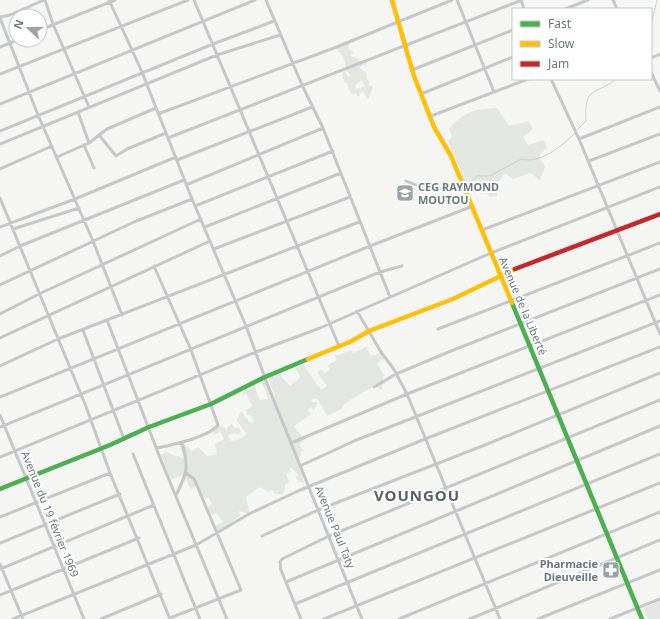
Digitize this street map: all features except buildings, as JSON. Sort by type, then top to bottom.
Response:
[{"type":"street","points":[[8,41],[0,18],[10,16],[44,0],[89,107]]},
{"type":"street","points":[[48,26],[109,1],[115,0]]},
{"type":"street","points":[[0,74],[188,0]]},
{"type":"street","points":[[194,0],[339,346]]},
{"type":"street","points":[[0,104],[255,0]]},
{"type":"street","points":[[266,0],[292,63],[312,107],[324,128],[359,222],[390,297]]},
{"type":"street","name":"Avenue de la Liberté","points":[[392,0],[412,70],[438,135],[450,156],[473,206],[642,619]]},
{"type":"street","points":[[158,114],[231,87],[452,0]]},
{"type":"street","points":[[457,0],[494,92]]},
{"type":"street","points":[[168,138],[521,0]]},
{"type":"street","points":[[568,8],[588,0]]},
{"type":"street","name":"Avenue Paul Taty","points":[[109,1],[142,72],[177,158],[186,185],[246,326],[300,466],[348,581],[362,619]]},
{"type":"street","points":[[0,130],[38,116],[142,72],[274,21]]},
{"type":"street","points":[[412,70],[474,44],[512,30]]},
{"type":"street","points":[[0,144],[43,125],[217,55],[280,35]]},
{"type":"street","points":[[11,48],[38,116],[93,241],[122,315]]},
{"type":"street","points":[[422,94],[512,57]]},
{"type":"street","points":[[652,73],[658,82],[660,90]]},
{"type":"street","points":[[431,116],[525,80]]},
{"type":"street","points":[[551,80],[579,139],[660,334]]},
{"type":"street","points":[[0,227],[312,107]]},
{"type":"street","points":[[579,139],[660,107]]},
{"type":"street","points":[[56,157],[88,143],[112,126],[156,108]]},
{"type":"street","points":[[78,112],[88,143]]},
{"type":"street","points":[[186,185],[324,128]]},
{"type":"street","points":[[99,135],[116,156],[127,149],[166,133]]},
{"type":"street","points":[[588,161],[660,134]]},
{"type":"street","points":[[84,145],[94,168]]},
{"type":"street","points":[[0,170],[52,146]]},
{"type":"street","points":[[195,206],[333,151]]},
{"type":"street","points":[[482,230],[598,184],[660,162]]},
{"type":"street","points":[[205,227],[341,173]]},
{"type":"street","points":[[0,256],[20,246],[184,180]]},
{"type":"street","points":[[406,181],[419,187],[434,190],[464,186]]},
{"type":"street","points":[[0,457],[201,374],[329,324],[491,252],[660,187]]},
{"type":"street","points":[[214,249],[350,197]]},
{"type":"street","points":[[0,198],[81,394],[110,473],[139,538],[170,619],[241,589],[194,479],[186,473]]},
{"type":"street","points":[[0,285],[93,241],[192,199]]},
{"type":"street","points":[[0,398],[94,358],[236,302],[370,246],[473,206]]},
{"type":"street","points":[[13,229],[79,208]]},
{"type":"street","points":[[0,489],[124,439],[149,427],[211,404],[265,377],[339,346],[369,331],[453,298],[501,275],[660,214]]},
{"type":"street","points":[[0,314],[39,294],[201,219]]},
{"type":"street","points":[[0,366],[107,320],[359,222]]},
{"type":"street","points":[[0,338],[210,241]]},
{"type":"street","points":[[438,329],[660,243]]},
{"type":"street","points":[[154,266],[201,374],[218,427],[182,443],[157,448]]},
{"type":"street","points":[[0,427],[380,272],[402,266]]},
{"type":"street","points":[[374,388],[396,374],[660,269]]},
{"type":"street","points":[[291,443],[407,394],[660,295]]},
{"type":"street","points":[[357,312],[407,394],[424,439],[476,559],[500,619]]},
{"type":"street","points":[[107,320],[117,350],[139,400],[176,496],[227,619]]},
{"type":"street","points":[[300,466],[354,441],[660,321]]},
{"type":"street","points":[[83,330],[124,439]]},
{"type":"street","points":[[13,619],[22,617],[196,544],[218,533],[249,514],[309,487],[424,439],[660,347]]},
{"type":"street","points":[[262,536],[318,510],[559,415],[660,373]]},
{"type":"street","points":[[300,619],[281,570],[280,560],[329,536],[660,400]]},
{"type":"street","name":"Avenue du 19 février 1969","points":[[0,415],[84,619]]},
{"type":"street","points":[[286,582],[660,426]]},
{"type":"street","points":[[176,496],[186,473],[186,458],[182,443]]},
{"type":"street","points":[[133,454],[200,619]]},
{"type":"street","points":[[295,604],[660,454]]},
{"type":"street","points":[[0,517],[110,473]]},
{"type":"street","points":[[324,619],[476,559],[660,483]]},
{"type":"street","points":[[0,543],[120,494]]},
{"type":"street","points":[[1,569],[154,505]]},
{"type":"street","points":[[399,619],[660,512]]},
{"type":"street","points":[[0,595],[139,538]]},
{"type":"street","points":[[470,619],[660,540]]},
{"type":"street","points":[[0,564],[22,617]]},
{"type":"street","points":[[538,619],[660,570]]},
{"type":"street","points":[[101,619],[161,594]]},
{"type":"street","points":[[610,619],[660,599]]},
{"type":"shaded area","points":[[349,43],[348,48],[354,53],[350,54],[352,57],[358,58],[360,61],[364,60],[367,64],[359,67],[367,74],[366,78],[370,82],[368,85],[373,87],[368,100],[361,88],[362,92],[358,97],[356,93],[352,95],[347,83],[344,82],[342,73],[345,71],[348,78],[351,75],[346,71],[348,69],[346,68],[344,59],[336,47]],"holes":[[[362,80],[365,86],[356,89],[355,85]]]},
{"type":"shaded area","points":[[497,108],[509,126],[529,121],[533,129],[523,137],[528,145],[543,140],[547,147],[539,156],[545,167],[540,180],[530,173],[513,179],[505,173],[496,185],[497,196],[489,197],[486,188],[474,193],[471,184],[465,182],[448,141],[452,137],[449,129],[460,118],[470,112],[482,109]]},
{"type":"shaded area","points":[[366,347],[371,356],[382,351],[386,358],[377,363],[384,376],[382,378],[385,384],[382,385],[383,387],[380,390],[374,386],[344,404],[341,409],[327,416],[317,398],[311,400],[312,402],[318,402],[314,410],[311,407],[308,410],[311,414],[294,426],[303,438],[310,435],[299,445],[304,451],[300,452],[301,455],[299,458],[304,484],[298,481],[296,478],[298,475],[292,468],[290,468],[289,473],[286,474],[289,482],[285,485],[285,490],[282,494],[275,494],[272,490],[268,492],[260,487],[246,497],[250,514],[239,511],[240,516],[218,531],[215,526],[223,522],[217,513],[212,515],[208,507],[212,505],[209,497],[205,499],[197,486],[191,489],[184,477],[179,476],[170,480],[161,455],[167,452],[172,455],[185,458],[179,445],[183,443],[192,451],[198,447],[207,456],[217,454],[215,444],[224,439],[220,432],[214,435],[213,430],[220,426],[224,427],[228,432],[226,428],[232,424],[235,428],[239,427],[241,432],[238,434],[234,433],[228,435],[231,441],[240,439],[247,434],[237,421],[241,411],[250,423],[254,421],[251,415],[247,415],[246,410],[252,406],[246,394],[243,395],[244,389],[252,388],[254,384],[259,400],[269,399],[261,380],[265,378],[276,401],[268,377],[272,375],[274,377],[274,374],[281,372],[281,376],[290,386],[300,378],[295,366],[302,363],[321,390],[327,386],[317,372],[322,370],[324,373],[330,370],[328,365],[337,360],[334,355],[339,355],[351,350],[353,353]]},
{"type":"shaded area","points":[[660,601],[660,619],[648,619],[643,608]]},
{"type":"waterway","points":[[652,21],[657,0]]},
{"type":"waterway","points":[[577,130],[586,121],[586,110],[589,96],[615,80]]},
{"type":"waterway","points":[[470,183],[477,176],[490,176],[521,159],[536,159],[551,153],[575,133]]},
{"type":"traffic: fast","points":[[512,303],[642,619]]},
{"type":"traffic: fast","points":[[0,489],[110,445],[149,427],[211,404],[265,377],[308,359]]},
{"type":"traffic: slow","points":[[392,0],[414,76],[434,127],[451,156],[512,303]]},
{"type":"traffic: slow","points":[[308,359],[352,341],[369,331],[453,299],[515,269]]},
{"type":"traffic: jam","points":[[515,269],[660,214]]},
{"type":"place","name":"CEG RAYMOND MOUTOU","points":[[405,193]]},
{"type":"place","name":"Pharmacie Dieuveille","points":[[611,570]]},
{"type":"district","name":"VOUNGOU","points":[[417,496]]}]
